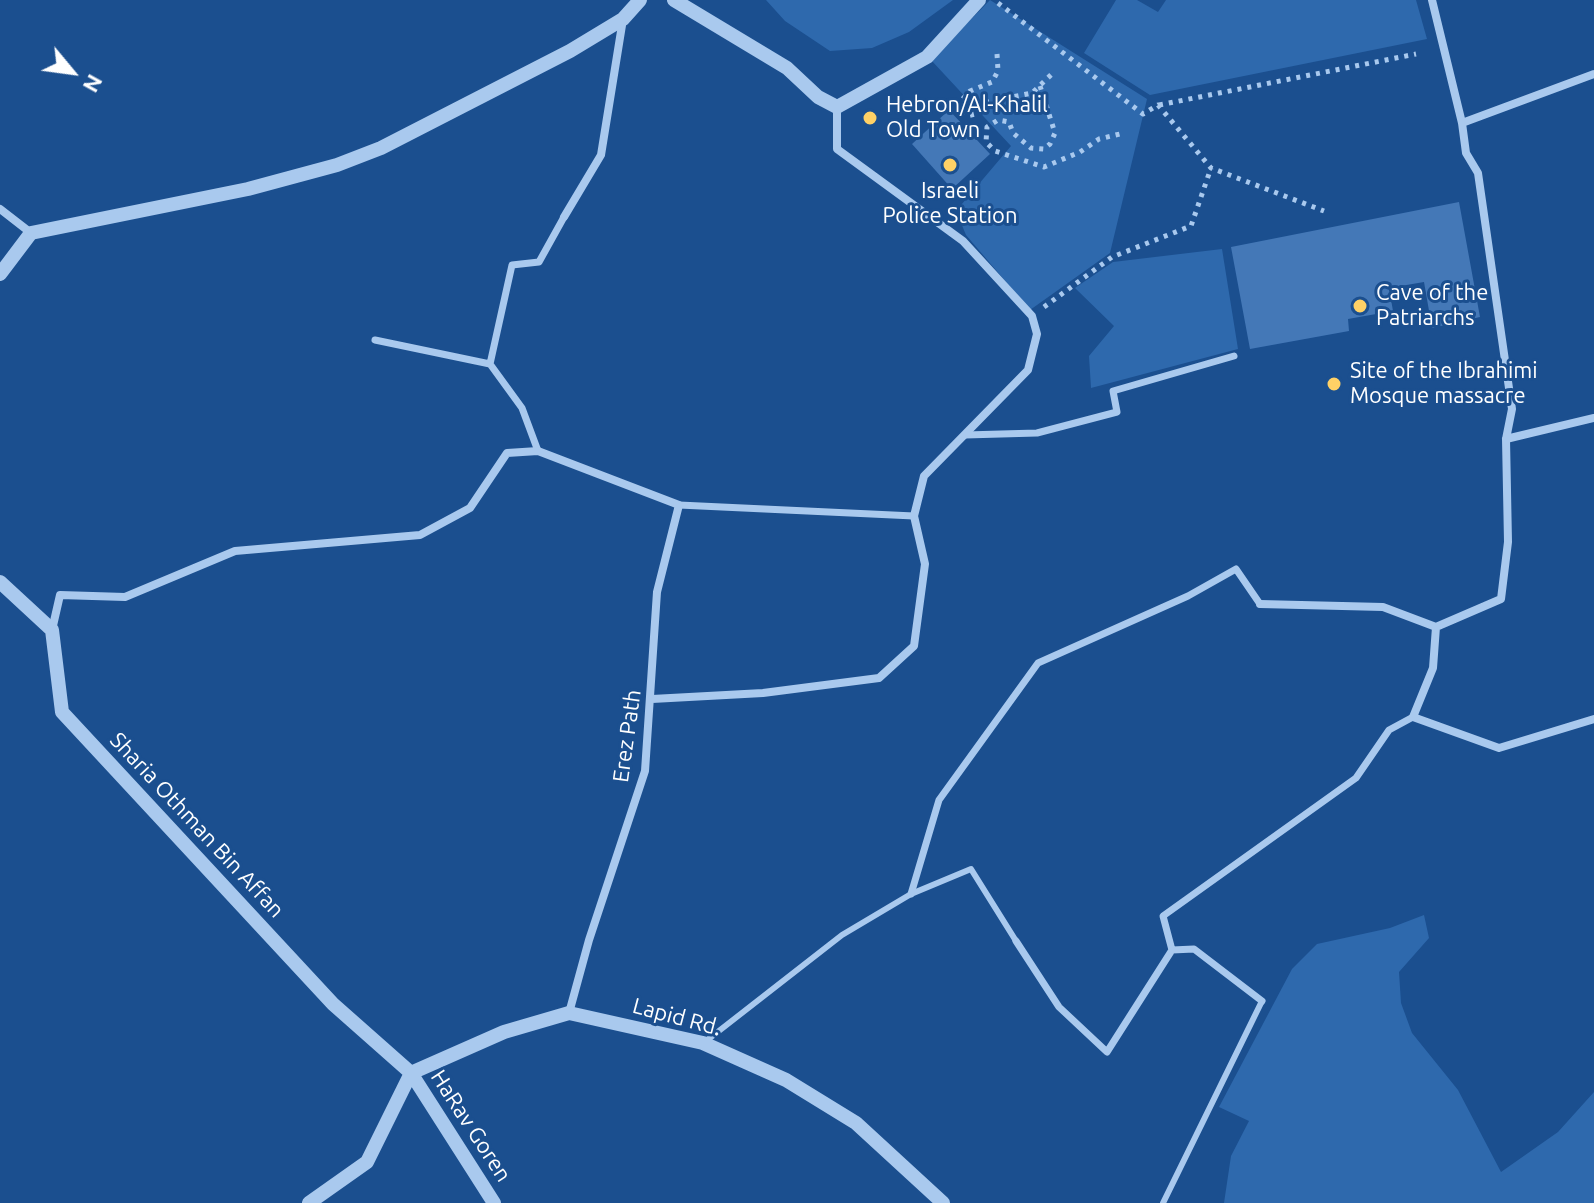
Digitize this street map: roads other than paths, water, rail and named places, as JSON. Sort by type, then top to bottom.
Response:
[{"type":"street","points":[[0,274],[31,233],[248,189],[358,157],[430,125],[570,51],[623,19],[640,0]]},
{"type":"street","points":[[674,0],[787,68],[818,97],[837,107]]},
{"type":"street","points":[[837,107],[927,57],[979,0]]},
{"type":"street","points":[[911,894],[939,800],[1038,663],[1188,596],[1236,569],[1260,604],[1383,607],[1436,627],[1501,599],[1508,542],[1506,439],[1512,409],[1478,173],[1466,153],[1462,123],[1432,0]]},
{"type":"street","points":[[490,364],[512,265],[539,262],[601,155],[623,19]]},
{"type":"street","points":[[1462,123],[1594,74]]},
{"type":"street","points":[[652,699],[763,693],[879,678],[914,646],[925,564],[914,516],[924,476],[1028,370],[1037,334],[1032,316],[963,241],[837,149],[837,107]]},
{"type":"street","points":[[0,209],[31,233]]},
{"type":"street","points":[[375,340],[490,364],[522,408],[538,451]]},
{"type":"street","points":[[965,435],[1037,433],[1117,412],[1113,391],[1234,356]]},
{"type":"street","points":[[1506,439],[1594,418]]},
{"type":"street","points":[[0,582],[52,630],[60,595],[125,597],[235,551],[420,535],[470,508],[507,453],[538,451],[679,505],[914,516]]},
{"type":"street","name":"Erez Path","points":[[569,1013],[589,940],[645,771],[657,592],[679,505]]},
{"type":"street","points":[[1016,941],[1059,1007],[1107,1052],[1172,950],[1163,916],[1356,778],[1389,730],[1413,717],[1433,668],[1436,627]]},
{"type":"street","name":"Sharia Othman Bin Affan","points":[[52,630],[62,712],[333,1004],[411,1073]]},
{"type":"street","points":[[1413,717],[1499,748],[1594,719]]},
{"type":"street","points":[[1172,950],[1194,949],[1262,1001]]},
{"type":"street","name":"Lapid Rd.","points":[[411,1073],[504,1032],[569,1013],[703,1043],[786,1080],[856,1123],[943,1203]]},
{"type":"street","points":[[309,1203],[367,1162],[411,1073]]},
{"type":"street","name":"HaRav Goren","points":[[411,1073],[494,1203]]},
{"type":"lane","points":[[703,1043],[842,935],[911,894],[971,869],[1016,941]]},
{"type":"lane","points":[[1163,1203],[1262,1001]]},
{"type":"place","name":"Hebron/Al-Khalil Old Town","points":[[870,118]]},
{"type":"place","name":"Israeli Police Station","points":[[950,165]]},
{"type":"place","name":"Cave of the Patriarchs","points":[[1360,306]]},
{"type":"place","name":"Site of the Ibrahimi Mosque massacre","points":[[1334,384]]}]
